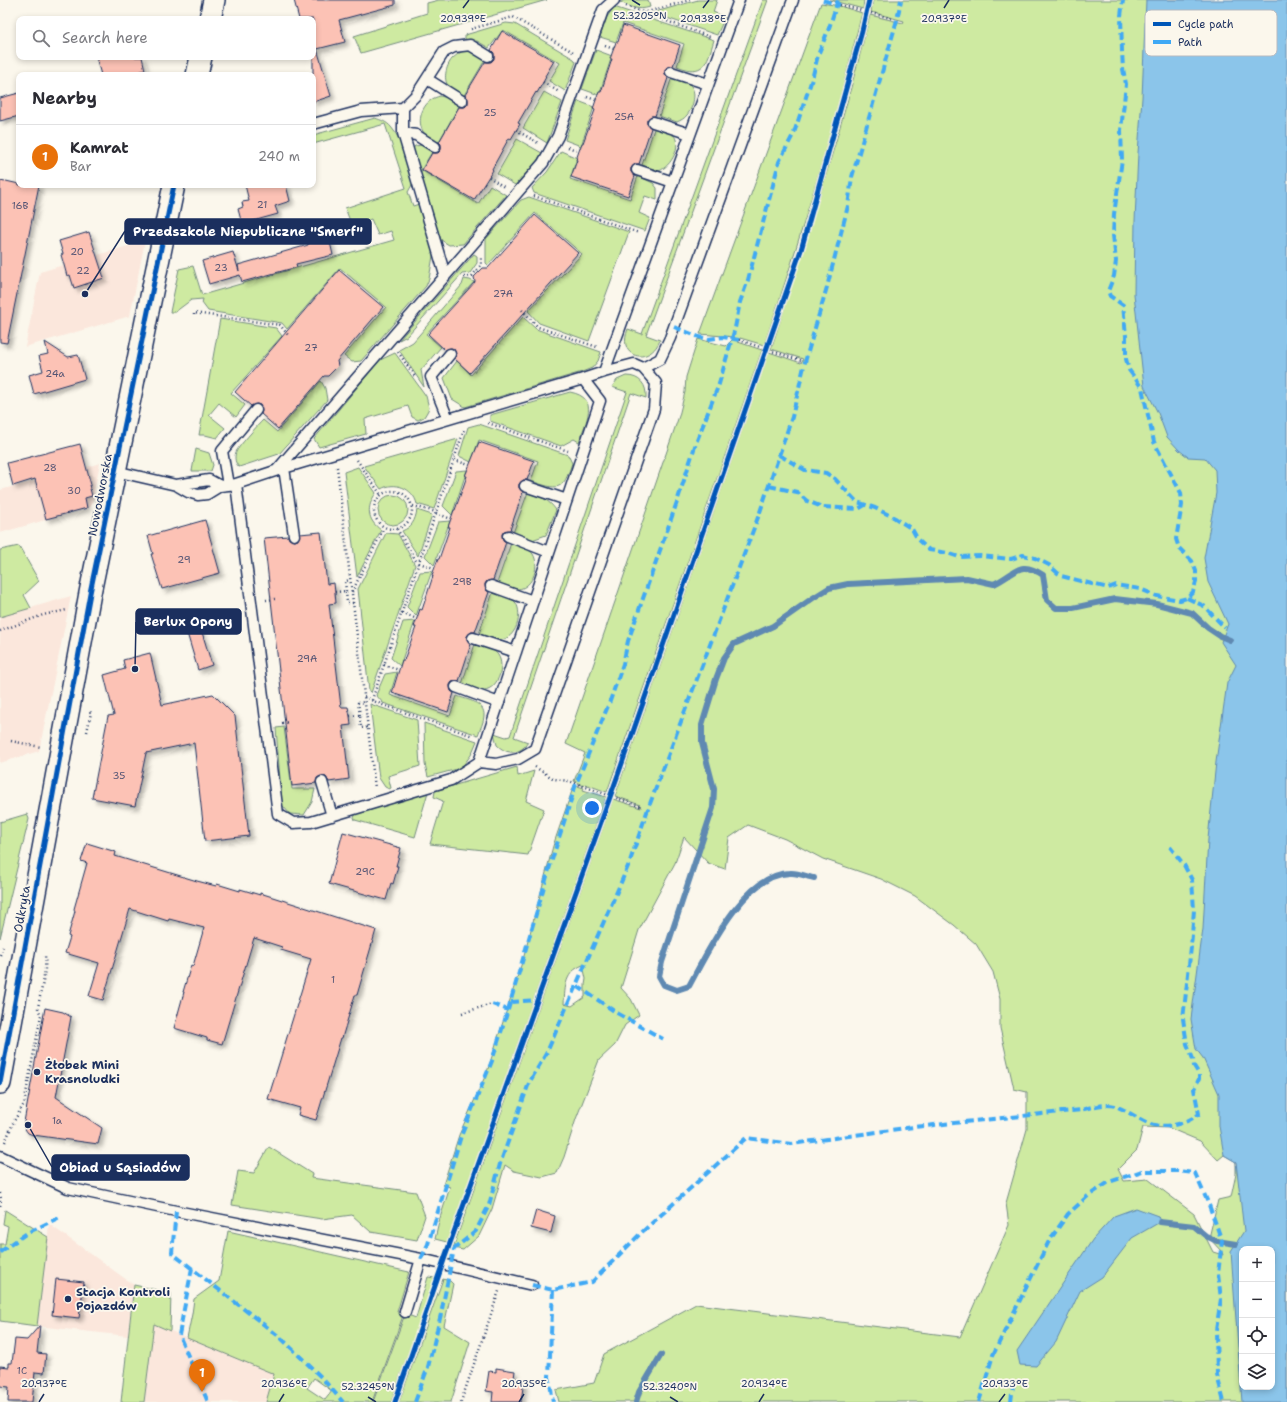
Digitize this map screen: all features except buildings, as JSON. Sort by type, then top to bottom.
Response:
[{"type":"street","points":[[211,16],[214,0]]},
{"type":"street","points":[[198,72],[200,60]]},
{"type":"street","name":"Nowodworska","points":[[50,809],[90,593],[173,188]]},
{"type":"street","name":"Odkryta","points":[[0,1083],[50,809]]},
{"type":"lane","points":[[280,469],[543,163],[558,136],[603,10],[613,0]]},
{"type":"lane","points":[[604,372],[739,0]]},
{"type":"lane","points":[[643,368],[660,359],[670,338],[793,0]]},
{"type":"lane","points":[[316,123],[362,111],[403,108],[417,94],[444,52],[454,46],[470,45],[488,56]]},
{"type":"lane","points":[[670,72],[708,84]]},
{"type":"lane","points":[[427,79],[462,101]]},
{"type":"lane","points":[[403,108],[403,133],[446,275]]},
{"type":"lane","points":[[653,122],[690,134]]},
{"type":"lane","points":[[403,133],[416,135],[435,147]]},
{"type":"lane","points":[[637,170],[673,182]]},
{"type":"lane","points":[[448,419],[431,377],[450,354]]},
{"type":"lane","points":[[115,471],[176,485],[209,480],[228,485],[604,372],[634,364],[643,368],[656,383],[654,409],[535,749],[518,759],[496,764],[479,762]]},
{"type":"lane","points":[[256,410],[222,451],[278,814],[293,823],[311,822],[451,780],[479,762],[600,401],[583,379]]},
{"type":"lane","points":[[280,469],[294,535]]},
{"type":"lane","points":[[526,486],[567,500]]},
{"type":"lane","points":[[508,536],[549,552]]},
{"type":"lane","points":[[491,586],[533,601]]},
{"type":"lane","points":[[473,638],[516,652]]},
{"type":"lane","points":[[456,687],[499,703]]},
{"type":"lane","points":[[322,782],[332,816]]},
{"type":"lane","points":[[0,1156],[68,1188],[176,1211],[421,1259],[532,1285]]},
{"type":"lane","points":[[405,1312],[421,1259]]},
{"type":"path","points":[[613,0],[642,13],[724,41]]},
{"type":"path","points":[[642,13],[690,0]]},
{"type":"path","points":[[867,0],[867,10]]},
{"type":"path","points":[[840,5],[894,19]]},
{"type":"path","points":[[467,30],[513,17],[586,59]]},
{"type":"path","points":[[543,82],[549,86]]},
{"type":"path","points":[[516,130],[522,134]]},
{"type":"path","points":[[489,177],[495,180]]},
{"type":"path","points":[[520,191],[652,237]]},
{"type":"path","points":[[477,270],[481,265]]},
{"type":"path","points":[[522,310],[538,327],[611,352]]},
{"type":"path","points":[[194,315],[194,313],[280,325],[288,335]]},
{"type":"path","points":[[739,340],[805,362]]},
{"type":"path","points":[[488,423],[582,456]]},
{"type":"path","points":[[372,700],[467,424]]},
{"type":"path","points":[[349,449],[381,495]]},
{"type":"path","points":[[335,453],[376,802]]},
{"type":"path","points":[[454,460],[469,465]]},
{"type":"path","points":[[387,491],[399,491],[410,500],[413,506],[410,521],[397,530],[384,528],[378,522],[374,510],[377,498],[387,491]]},
{"type":"path","points":[[413,506],[451,519]]},
{"type":"path","points":[[352,593],[384,528]]},
{"type":"path","points":[[397,530],[419,563],[434,568]]},
{"type":"path","points":[[350,580],[345,581],[347,603],[353,603]]},
{"type":"path","points":[[335,592],[346,591]]},
{"type":"path","points":[[0,631],[43,615],[73,609]]},
{"type":"path","points":[[402,613],[417,619]]},
{"type":"path","points":[[384,665],[399,670]]},
{"type":"path","points":[[364,697],[486,741]]},
{"type":"path","points":[[364,702],[358,703],[361,728],[368,727]]},
{"type":"path","points":[[350,716],[360,715]]},
{"type":"path","points":[[11,741],[46,748]]},
{"type":"path","points":[[521,758],[551,778],[569,781],[642,807]]},
{"type":"path","points":[[462,1013],[492,1004]]},
{"type":"path","points":[[0,1156],[14,1121]]},
{"type":"path","points":[[0,1193],[0,1206]]},
{"type":"path","points":[[461,1402],[499,1292]]},
{"type":"shaded area","points":[[145,241],[130,316],[25,347],[40,272]]},
{"type":"shaded area","points":[[100,463],[91,507],[0,533],[0,490]]},
{"type":"shaded area","points":[[71,596],[39,751],[0,763],[0,617]]},
{"type":"shaded area","points":[[49,1224],[134,1285],[128,1336],[37,1326]]},
{"type":"shaded area","points":[[154,1324],[275,1374],[266,1402],[144,1402]]},
{"type":"green space","points":[[439,0],[547,0],[361,53],[354,36],[427,13],[427,3]]},
{"type":"green space","points":[[625,0],[648,0],[650,7],[631,7],[620,2]]},
{"type":"green space","points":[[698,0],[717,0],[713,12],[725,17],[717,35],[652,13]]},
{"type":"green space","points":[[763,0],[768,0],[646,335],[660,340],[655,348],[649,353],[642,356],[636,356],[630,353],[627,347],[626,339],[628,329],[642,334]]},
{"type":"green space","points":[[830,0],[864,0],[863,9]]},
{"type":"green space","points":[[873,0],[1188,0],[1189,10],[1145,10],[1145,56],[1194,56],[1237,441],[1287,1236],[1287,1402],[559,1402],[556,1390],[594,1383],[604,1354],[696,1304],[960,1337],[1009,1225],[1006,1203],[1027,1129],[1027,1092],[1014,1089],[1000,1028],[1000,999],[993,972],[976,944],[954,925],[915,896],[881,879],[823,859],[785,839],[748,825],[729,838],[725,869],[708,863],[684,837],[675,863],[639,930],[621,988],[631,999],[639,1015],[625,1025],[615,1045],[599,1060],[557,1173],[542,1177],[514,1171],[505,1165],[492,1209],[479,1236],[463,1250],[453,1248],[613,799],[641,808],[640,805],[615,796],[769,352],[801,363],[803,359],[771,349],[824,183],[870,15],[903,23],[904,21],[871,12]],"holes":[[[583,965],[586,979],[585,997],[572,1006],[564,1004],[567,980],[577,968]],[[1143,1127],[1169,1128],[1200,1141],[1218,1160],[1224,1155],[1236,1162],[1236,1174],[1231,1197],[1218,1200],[1209,1238],[1223,1255],[1213,1252],[1194,1214],[1148,1179],[1124,1181],[1118,1169],[1137,1150]]]},
{"type":"green space","points":[[821,3],[840,6],[862,13],[829,139],[804,222],[764,345],[740,338],[738,342],[762,350],[607,792],[585,784],[584,786],[574,781],[585,753],[566,744],[679,416],[685,392],[686,377],[698,339],[726,346],[735,337],[700,334]]},
{"type":"green space","points":[[614,7],[714,40],[709,55],[703,66],[699,69],[693,70],[677,66],[684,44],[623,23],[616,42],[600,37],[607,17]]},
{"type":"green space","points":[[506,23],[515,24],[574,59],[576,62],[565,91],[549,81],[560,63],[503,30],[489,48],[477,41],[472,42],[465,39],[465,35]]},
{"type":"green space","points":[[465,50],[473,52],[485,60],[463,97],[450,88],[446,82],[446,74],[452,59]]},
{"type":"green space","points":[[596,50],[612,56],[599,95],[582,89]]},
{"type":"green space","points":[[672,77],[689,84],[692,87],[694,95],[693,104],[689,112],[685,118],[677,122],[659,116]]},
{"type":"green space","points":[[544,92],[562,102],[547,143],[523,128]]},
{"type":"green space","points":[[440,96],[448,98],[459,106],[438,143],[425,134],[422,130],[420,121],[422,111],[428,103]]},
{"type":"green space","points":[[578,101],[594,107],[581,146],[565,140]]},
{"type":"green space","points":[[375,118],[384,121],[389,125],[399,139],[405,154],[413,183],[408,192],[413,206],[419,204],[434,250],[429,279],[426,286],[361,361],[352,362],[344,356],[386,307],[340,268],[287,329],[282,323],[208,311],[202,303],[203,299],[191,300],[175,312],[170,312],[179,269],[193,266],[202,295],[394,240],[391,231],[378,235],[371,219],[352,226],[345,208],[406,188],[385,124],[316,143],[316,134]]},
{"type":"green space","points":[[655,126],[672,132],[677,144],[674,155],[668,165],[659,171],[642,165]]},
{"type":"green space","points":[[517,139],[542,153],[535,164],[515,185],[497,174]]},
{"type":"green space","points":[[421,145],[432,152],[421,170],[478,204],[490,185],[506,195],[463,244],[449,245],[441,240],[412,154],[412,150],[415,146]]},
{"type":"green space","points":[[561,151],[577,158],[570,179],[630,199],[638,176],[653,183],[657,188],[657,200],[645,196],[639,213],[650,218],[645,231],[534,193],[532,188],[547,172]]},
{"type":"green space","points":[[529,197],[629,232],[589,341],[539,323],[528,311],[582,254],[535,213],[488,265],[486,263],[486,239],[521,200]]},
{"type":"green space","points":[[474,254],[477,256],[477,263],[470,273],[462,274],[407,336],[399,340]]},
{"type":"green space","points":[[464,279],[474,282],[426,334],[441,347],[421,370],[424,387],[399,350],[413,342],[462,285]]},
{"type":"green space","points":[[523,317],[536,329],[601,352],[598,361],[592,368],[582,372],[465,407],[452,399],[444,378],[457,361],[471,375]]},
{"type":"green space","points":[[220,319],[276,328],[282,336],[231,393],[245,405],[236,417],[219,403],[209,415],[225,428],[217,438],[199,435]]},
{"type":"green space","points":[[395,353],[426,396],[429,408],[424,417],[418,420],[412,417],[408,406],[365,419],[366,434],[319,447],[314,439],[380,360]]},
{"type":"green space","points":[[626,376],[631,376],[642,382],[646,393],[646,398],[631,393],[514,737],[528,742],[517,751],[505,751],[497,745],[494,733],[506,737],[510,736],[627,392],[612,387],[617,380]]},
{"type":"green space","points":[[321,381],[325,388],[327,400],[279,454],[239,467],[235,460],[237,449],[260,423],[263,420],[277,432]]},
{"type":"green space","points":[[570,392],[580,395],[588,405],[587,419],[579,442],[574,439],[561,446],[490,421],[490,415]]},
{"type":"green space","points":[[479,424],[568,455],[572,463],[566,479],[562,484],[553,487],[531,481],[538,461],[479,440],[471,462],[459,456],[468,427]]},
{"type":"green space","points":[[458,439],[434,509],[417,504],[412,494],[403,488],[392,486],[381,489],[364,466]]},
{"type":"green space","points":[[196,449],[209,453],[213,465],[211,471],[192,471]]},
{"type":"green space","points":[[358,467],[376,493],[369,508],[373,522],[381,530],[357,577],[344,472]]},
{"type":"green space","points":[[467,470],[452,515],[443,506],[456,471]]},
{"type":"green space","points":[[528,492],[544,498],[556,510],[546,535],[532,540],[513,533]]},
{"type":"green space","points":[[393,495],[404,499],[408,510],[404,521],[393,525],[382,521],[378,510],[382,499]]},
{"type":"green space","points":[[417,510],[432,515],[418,556],[402,531],[408,528],[412,523]]},
{"type":"green space","points":[[450,521],[434,565],[425,556],[438,522]]},
{"type":"green space","points":[[386,533],[398,534],[415,565],[371,693],[369,691],[358,589]]},
{"type":"green space","points":[[511,543],[529,550],[535,559],[536,565],[533,577],[526,586],[521,589],[510,588],[497,583]]},
{"type":"green space","points":[[19,546],[39,581],[24,595],[31,608],[0,617],[0,550]]},
{"type":"green space","points":[[432,571],[416,616],[407,607],[420,572]]},
{"type":"green space","points":[[493,592],[511,599],[516,603],[518,608],[519,614],[517,626],[506,639],[492,639],[479,634]]},
{"type":"green space","points":[[415,621],[400,666],[391,658],[403,622]]},
{"type":"green space","points":[[475,644],[494,651],[500,660],[500,672],[496,683],[487,690],[476,689],[462,684]]},
{"type":"green space","points":[[397,672],[390,695],[450,716],[457,696],[475,702],[479,705],[484,711],[484,716],[478,735],[383,703],[376,695],[385,674]]},
{"type":"green space","points":[[370,704],[417,720],[420,766],[388,776],[391,788],[389,789],[385,787],[379,778]]},
{"type":"green space","points":[[424,723],[477,741],[471,755],[461,768],[428,777],[425,764]]},
{"type":"green space","points":[[284,727],[292,789],[315,789],[312,802],[304,815],[290,814],[282,805],[276,728]]},
{"type":"green space","points":[[517,767],[518,776],[534,771],[526,801],[544,809],[528,855],[430,844],[443,801],[434,797],[435,791]]},
{"type":"green space","points":[[574,785],[584,788],[583,790],[606,797],[447,1242],[435,1239],[450,1187],[443,1185],[459,1135],[487,1072],[524,956],[553,846]]},
{"type":"green space","points":[[428,792],[415,837],[355,820],[354,817],[356,814]]},
{"type":"green space","points":[[27,814],[29,819],[0,938],[0,822]]},
{"type":"green space","points":[[269,1147],[312,1174],[311,1178],[416,1192],[425,1216],[417,1240],[371,1232],[352,1215],[322,1219],[232,1205],[238,1171],[254,1173]]},
{"type":"green space","points":[[5,1210],[48,1237],[37,1326],[0,1321],[0,1244],[5,1244],[8,1226],[3,1224]]},
{"type":"green space","points":[[228,1231],[409,1272],[397,1312],[404,1313],[372,1402],[266,1402],[274,1374],[187,1338],[194,1299],[219,1281]],"holes":[[[314,1378],[332,1391],[325,1400],[307,1388]]]},
{"type":"green space","points":[[428,1277],[435,1278],[391,1402],[373,1402],[405,1314],[416,1318]]},
{"type":"green space","points":[[443,1279],[450,1281],[453,1284],[444,1326],[470,1342],[451,1402],[399,1402]]},
{"type":"green space","points":[[134,1285],[171,1293],[170,1331],[154,1324],[144,1402],[121,1402]]},
{"type":"water","points":[[1146,0],[1287,0],[1287,1402],[1242,1402],[1241,1390],[1275,1390],[1275,1246],[1239,1246],[1239,1361],[1231,1251],[1244,1231],[1236,1162],[1224,1155],[1219,1126],[1219,1094],[1203,1058],[1196,1049],[1191,1019],[1203,929],[1208,839],[1216,762],[1227,683],[1236,665],[1221,642],[1228,624],[1208,582],[1204,558],[1216,493],[1215,470],[1205,458],[1188,457],[1167,437],[1158,413],[1144,386],[1134,294],[1135,221],[1145,24],[1145,56],[1277,56],[1277,10],[1146,10]]},
{"type":"water","points":[[1136,1208],[1158,1216],[1160,1222],[1132,1238],[1102,1277],[1080,1291],[1056,1342],[1036,1366],[1020,1365],[1017,1351],[1093,1239],[1114,1216]]},
{"type":"waterway","points":[[814,878],[796,873],[790,873],[774,876],[758,886],[743,900],[730,916],[717,935],[689,986],[677,990],[664,985],[659,976],[662,962],[713,808],[714,789],[702,743],[702,725],[724,658],[734,644],[773,626],[829,588],[848,584],[967,578],[994,584],[1018,570],[1028,568],[1043,575],[1047,600],[1056,608],[1073,608],[1115,599],[1157,604],[1192,613],[1208,628],[1220,636],[1230,640]]},
{"type":"waterway","points":[[1160,1222],[1194,1226],[1206,1236],[1217,1241],[1236,1244]]},
{"type":"waterway","points":[[636,1402],[639,1392],[661,1355]]},
{"type":"marked path","points":[[823,0],[840,5]]},
{"type":"marked path","points":[[421,1259],[428,1244],[461,1136],[492,1061],[576,784],[610,701],[623,664],[628,641],[696,443],[719,384],[779,162],[794,133],[812,79],[818,55],[838,0]]},
{"type":"marked path","points":[[415,1402],[428,1367],[441,1314],[454,1249],[476,1231],[489,1205],[500,1164],[529,1083],[547,1052],[629,864],[648,809],[760,512],[792,417],[805,362],[827,287],[848,206],[852,177],[897,20],[901,0]]},
{"type":"marked path","points":[[779,455],[805,470],[826,473],[835,479],[857,502],[875,508],[912,529],[918,540],[929,550],[959,557],[981,556],[1011,559],[1023,555],[1035,558],[1049,565],[1061,576],[1108,588],[1116,585],[1140,589],[1157,596],[1180,600],[1187,598],[1193,592],[1196,582],[1196,571],[1192,561],[1179,548],[1176,539],[1182,505],[1181,493],[1154,442],[1142,388],[1129,370],[1126,359],[1126,336],[1123,305],[1110,296],[1108,291],[1114,276],[1116,261],[1113,235],[1114,214],[1122,160],[1121,130],[1126,84],[1122,51],[1121,16],[1123,0]]},
{"type":"marked path","points":[[674,327],[699,337],[709,339],[723,337],[739,340]]},
{"type":"marked path","points":[[769,486],[797,492],[807,501],[822,507],[858,509],[865,505]]},
{"type":"marked path","points":[[1187,598],[1204,606],[1225,628]]},
{"type":"marked path","points":[[532,1285],[553,1290],[592,1282],[641,1233],[746,1138],[792,1144],[905,1128],[1081,1110],[1102,1105],[1115,1106],[1145,1122],[1161,1126],[1178,1124],[1199,1114],[1194,1089],[1199,1079],[1199,1074],[1194,1066],[1187,1044],[1183,1019],[1194,910],[1192,880],[1184,865],[1170,847]]},
{"type":"marked path","points":[[577,986],[617,1013],[663,1039]]},
{"type":"marked path","points":[[511,1002],[537,1000]]},
{"type":"marked path","points":[[492,1004],[508,1010]]},
{"type":"marked path","points":[[979,1402],[993,1355],[1049,1241],[1068,1214],[1088,1196],[1109,1182],[1142,1171],[1178,1171],[1195,1173],[1209,1205],[1222,1241],[1218,1274],[1221,1299],[1216,1330],[1217,1375],[1224,1402]]},
{"type":"marked path","points":[[176,1211],[172,1253],[281,1338],[321,1377],[343,1402]]},
{"type":"marked path","points":[[0,1252],[27,1233],[62,1216]]},
{"type":"marked path","points":[[192,1268],[179,1335],[208,1402]]},
{"type":"marked path","points":[[553,1290],[549,1377],[553,1402]]},
{"type":"marked path","points":[[1011,1402],[1013,1385]]},
{"type":"cycle path","points":[[395,1402],[445,1257],[619,772],[801,250],[862,31],[869,0]]},
{"type":"cycle path","points":[[0,1083],[90,593],[173,188]]},
{"type":"place","name":"Przedszkole Niepubliczne \"Smerf\"","points":[[85,294]]},
{"type":"place","name":"Berlux Opony","points":[[135,669]]},
{"type":"place","name":"Żłobek Mini Krasnoludki","points":[[37,1072]]},
{"type":"place","name":"Obiad u Sąsiadów","points":[[28,1125]]},
{"type":"place","name":"Stacja Kontroli Pojazdów","points":[[68,1299]]},
{"type":"place","name":"Kamrat","points":[[202,1392]]}]
